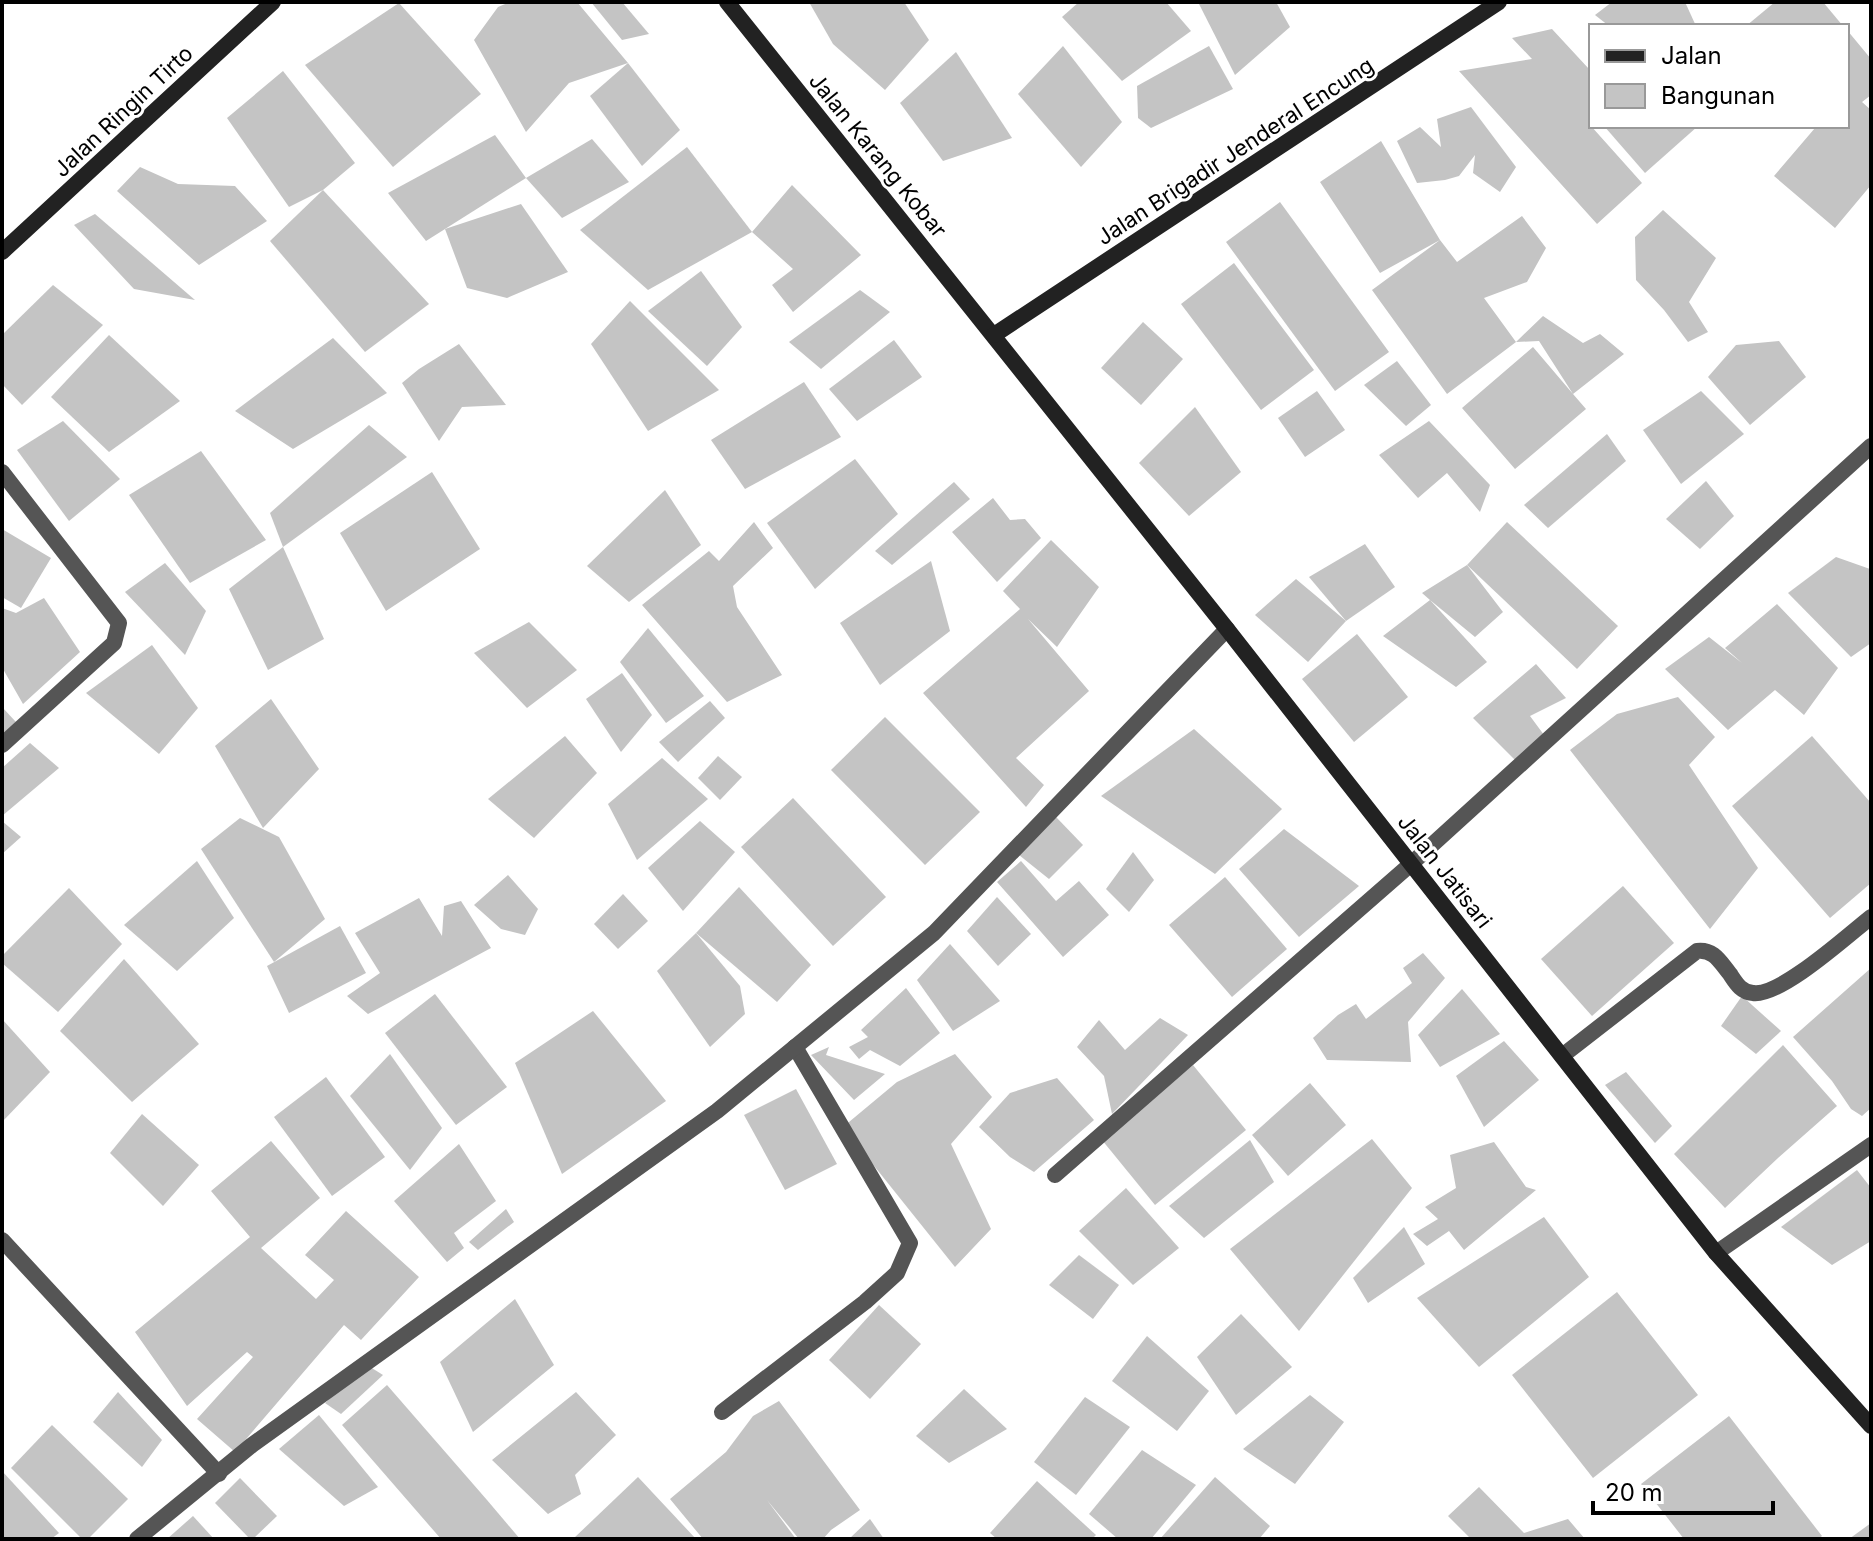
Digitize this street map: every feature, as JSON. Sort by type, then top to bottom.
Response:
[{"type":"street","name":"Jalan Ringin Tirto","points":[[2,252],[273,2]]},
{"type":"street","name":"Jalan Karang Kobar","points":[[727,2],[994,335]]},
{"type":"street","name":"Jalan Brigadir Jenderal Encung","points":[[994,335],[1499,2]]},
{"type":"street","name":"Jalan Jatisari","points":[[994,335],[1716,1253],[1871,1426]]},
{"type":"street","points":[[1055,1175],[1411,864],[1871,446]]},
{"type":"street","points":[[2,472],[119,623],[114,643],[2,745]]},
{"type":"street","points":[[137,1539],[252,1445],[717,1111],[934,933],[1227,629]]},
{"type":"street","points":[[1562,1056],[1697,951],[1707,950],[1714,955],[1741,989],[1752,993],[1768,992],[1785,983],[1871,917]]},
{"type":"street","points":[[722,1412],[865,1302],[897,1273],[910,1243],[795,1047]]},
{"type":"street","points":[[1716,1253],[1871,1145]]},
{"type":"street","points":[[2,1240],[219,1474]]},
{"type":"building","points":[[510,2],[577,2],[628,63],[569,83],[526,132],[474,40],[498,7]]},
{"type":"building","points":[[591,2],[622,2],[649,34],[622,40]]},
{"type":"building","points":[[809,2],[904,2],[929,40],[885,90],[833,44]]},
{"type":"building","points":[[1079,2],[1166,2],[1191,31],[1122,81],[1062,17]]},
{"type":"building","points":[[1198,2],[1276,2],[1290,27],[1235,75]]},
{"type":"building","points":[[1612,2],[1685,2],[1695,24],[1606,24],[1595,15]]},
{"type":"building","points":[[1775,2],[1823,2],[1841,24],[1748,24]]},
{"type":"building","points":[[399,3],[481,94],[393,167],[305,65]]},
{"type":"building","points":[[1552,29],[1589,69],[1589,128],[1593,128],[1642,183],[1597,224],[1459,71],[1532,59],[1512,38]]},
{"type":"building","points":[[1849,32],[1871,59],[1871,95],[1862,102],[1871,110],[1871,185],[1835,228],[1774,176],[1815,128],[1849,128]]},
{"type":"building","points":[[1063,46],[1122,122],[1081,167],[1018,94]]},
{"type":"building","points":[[1209,46],[1233,89],[1151,128],[1138,118],[1137,86]]},
{"type":"building","points":[[956,52],[1012,138],[943,161],[900,103]]},
{"type":"building","points":[[628,63],[680,130],[642,166],[590,96]]},
{"type":"building","points":[[283,71],[355,163],[323,190],[289,207],[227,118]]},
{"type":"building","points":[[1471,107],[1516,167],[1500,192],[1473,173],[1475,155],[1459,176],[1417,183],[1397,141],[1420,127],[1441,147],[1437,119]]},
{"type":"building","points":[[1606,128],[1696,128],[1645,173]]},
{"type":"building","points":[[495,135],[526,178],[426,241],[388,193]]},
{"type":"building","points":[[592,139],[629,182],[562,218],[526,178]]},
{"type":"building","points":[[1381,141],[1440,240],[1380,273],[1320,182]]},
{"type":"building","points":[[687,147],[752,232],[648,290],[580,230]]},
{"type":"building","points":[[140,167],[178,184],[235,186],[267,221],[199,265],[117,191]]},
{"type":"building","points":[[792,185],[861,255],[793,312],[772,285],[793,269],[752,232]]},
{"type":"building","points":[[323,190],[429,304],[365,352],[270,241]]},
{"type":"building","points":[[1280,202],[1389,352],[1335,391],[1226,242]]},
{"type":"building","points":[[521,204],[568,272],[507,298],[467,288],[445,229]]},
{"type":"building","points":[[1663,210],[1716,258],[1689,302],[1708,332],[1688,342],[1636,280],[1635,237]]},
{"type":"building","points":[[95,214],[195,300],[134,289],[74,225]]},
{"type":"building","points":[[1522,216],[1546,248],[1527,282],[1484,298],[1516,342],[1447,394],[1372,290],[1440,240],[1457,262]]},
{"type":"building","points":[[1234,263],[1314,370],[1261,410],[1181,304]]},
{"type":"building","points":[[701,271],[742,327],[707,366],[648,311]]},
{"type":"building","points":[[53,285],[103,325],[22,405],[2,384],[2,335]]},
{"type":"building","points":[[860,290],[890,312],[821,369],[789,342]]},
{"type":"building","points":[[630,301],[719,390],[648,431],[591,344]]},
{"type":"building","points":[[1543,316],[1583,343],[1600,334],[1624,354],[1573,394],[1539,341],[1516,342]]},
{"type":"building","points":[[1143,322],[1183,359],[1141,405],[1101,368]]},
{"type":"building","points":[[109,335],[180,401],[109,452],[51,397]]},
{"type":"building","points":[[333,338],[387,393],[293,449],[235,411]]},
{"type":"building","points":[[894,340],[922,377],[857,421],[829,389]]},
{"type":"building","points":[[1779,341],[1806,377],[1750,425],[1708,377],[1736,345]]},
{"type":"building","points":[[459,344],[506,405],[462,407],[439,441],[402,383]]},
{"type":"building","points":[[1533,347],[1586,409],[1515,469],[1462,408]]},
{"type":"building","points":[[1397,361],[1431,405],[1406,426],[1364,385]]},
{"type":"building","points":[[804,382],[841,437],[745,489],[711,440]]},
{"type":"building","points":[[1317,391],[1345,430],[1305,457],[1278,418]]},
{"type":"building","points":[[1701,391],[1744,434],[1681,484],[1643,430]]},
{"type":"building","points":[[1195,407],[1241,472],[1189,516],[1139,463]]},
{"type":"building","points":[[63,421],[120,479],[69,521],[17,450]]},
{"type":"building","points":[[1429,421],[1490,485],[1480,512],[1447,473],[1418,498],[1379,455]]},
{"type":"building","points":[[369,425],[407,457],[283,547],[270,513]]},
{"type":"building","points":[[1607,434],[1626,461],[1548,528],[1524,505]]},
{"type":"building","points":[[201,451],[266,540],[190,583],[129,495]]},
{"type":"building","points":[[855,459],[898,514],[815,589],[767,523]]},
{"type":"building","points":[[432,472],[480,549],[386,611],[340,533]]},
{"type":"building","points":[[1706,481],[1734,516],[1700,549],[1666,519]]},
{"type":"building","points":[[954,482],[970,499],[892,565],[875,551]]},
{"type":"building","points":[[665,490],[701,545],[629,602],[587,566]]},
{"type":"building","points":[[993,498],[1010,520],[1025,519],[1041,538],[997,582],[952,532]]},
{"type":"building","points":[[754,522],[773,548],[733,586],[737,607],[782,675],[727,702],[642,605],[709,551],[719,561]]},
{"type":"building","points":[[1507,522],[1618,626],[1577,669],[1467,565]]},
{"type":"building","points":[[2,529],[51,558],[21,608],[2,597]]},
{"type":"building","points":[[1051,540],[1099,587],[1057,647],[1028,619],[1089,691],[1016,758],[1044,785],[1026,807],[923,693],[1020,609],[1003,591]]},
{"type":"building","points":[[1365,544],[1395,587],[1346,621],[1309,577]]},
{"type":"building","points":[[283,547],[324,639],[268,670],[229,589]]},
{"type":"building","points":[[1836,557],[1870,569],[1871,643],[1851,657],[1788,593]]},
{"type":"building","points":[[931,561],[950,631],[880,685],[840,623]]},
{"type":"building","points":[[165,563],[206,611],[185,655],[125,592]]},
{"type":"building","points":[[1467,565],[1503,612],[1475,637],[1422,593]]},
{"type":"building","points":[[1296,579],[1346,621],[1308,662],[1255,615]]},
{"type":"building","points":[[44,598],[80,652],[23,704],[2,670],[2,608],[16,613]]},
{"type":"building","points":[[1430,600],[1487,662],[1456,687],[1383,636]]},
{"type":"building","points":[[1777,604],[1838,668],[1804,715],[1775,690],[1728,730],[1665,669],[1709,637],[1742,663],[1725,648]]},
{"type":"building","points":[[529,622],[577,670],[527,708],[474,653]]},
{"type":"building","points":[[648,628],[704,696],[666,723],[620,662]]},
{"type":"building","points":[[1357,634],[1408,697],[1354,742],[1302,679]]},
{"type":"building","points":[[152,645],[198,708],[159,754],[86,693]]},
{"type":"building","points":[[1536,664],[1566,698],[1530,716],[1547,739],[1517,762],[1473,718]]},
{"type":"building","points":[[622,673],[652,715],[621,752],[586,699]]},
{"type":"building","points":[[1678,697],[1715,737],[1689,765],[1758,868],[1710,929],[1570,750],[1617,714]]},
{"type":"building","points":[[271,699],[319,769],[263,828],[215,746]]},
{"type":"building","points":[[710,701],[725,718],[678,762],[659,742]]},
{"type":"building","points":[[2,707],[16,722],[2,735]]},
{"type":"building","points":[[885,717],[980,812],[925,865],[831,770]]},
{"type":"building","points":[[1194,729],[1282,809],[1215,874],[1101,796]]},
{"type":"building","points":[[565,736],[597,773],[534,838],[488,799]]},
{"type":"building","points":[[1812,736],[1871,803],[1871,883],[1830,918],[1732,806]]},
{"type":"building","points":[[30,743],[59,768],[2,816],[2,768]]},
{"type":"building","points":[[718,756],[742,777],[720,800],[698,778]]},
{"type":"building","points":[[662,758],[708,799],[637,860],[608,804]]},
{"type":"building","points":[[793,798],[886,897],[833,946],[741,847]]},
{"type":"building","points":[[1056,817],[1083,845],[1049,879],[1019,855]]},
{"type":"building","points":[[240,818],[279,837],[325,919],[274,962],[201,849]]},
{"type":"building","points":[[2,821],[21,837],[2,854]]},
{"type":"building","points":[[700,821],[735,852],[683,911],[648,868]]},
{"type":"building","points":[[1284,829],[1359,886],[1299,937],[1239,869]]},
{"type":"building","points":[[1133,852],[1154,880],[1129,912],[1106,889]]},
{"type":"building","points":[[197,861],[234,918],[177,971],[124,925]]},
{"type":"building","points":[[1021,861],[1056,901],[1079,881],[1109,915],[1063,957],[997,882]]},
{"type":"building","points":[[508,875],[538,909],[525,935],[501,929],[474,905]]},
{"type":"building","points":[[1225,877],[1287,949],[1232,997],[1169,925]]},
{"type":"building","points":[[1623,886],[1674,943],[1592,1016],[1541,959]]},
{"type":"building","points":[[739,887],[811,965],[777,1002],[696,933]]},
{"type":"building","points":[[69,888],[122,944],[58,1012],[2,963],[2,956]]},
{"type":"building","points":[[623,894],[648,921],[618,949],[594,924]]},
{"type":"building","points":[[997,897],[1031,934],[998,966],[967,931]]},
{"type":"building","points":[[419,898],[442,936],[444,906],[461,901],[491,948],[368,1014],[347,996],[380,973],[355,933]]},
{"type":"building","points":[[340,926],[366,973],[289,1013],[267,966]]},
{"type":"building","points":[[696,933],[740,986],[745,1014],[710,1047],[657,971]]},
{"type":"building","points":[[950,944],[1000,1001],[953,1031],[917,980]]},
{"type":"building","points":[[1423,953],[1445,978],[1408,1022],[1411,1062],[1327,1060],[1313,1038],[1338,1015],[1356,1004],[1366,1019],[1412,983],[1403,968]]},
{"type":"building","points":[[124,959],[199,1044],[132,1102],[60,1031]]},
{"type":"building","points":[[1871,968],[1871,1108],[1862,1116],[1851,1109],[1832,1081],[1793,1037]]},
{"type":"building","points":[[906,988],[940,1033],[900,1066],[870,1050],[859,1059],[849,1047],[868,1037],[861,1030]]},
{"type":"building","points":[[1462,989],[1500,1034],[1440,1067],[1418,1035]]},
{"type":"building","points":[[435,994],[507,1087],[456,1125],[385,1033]]},
{"type":"building","points":[[1742,996],[1781,1031],[1756,1054],[1721,1026]]},
{"type":"building","points":[[593,1011],[666,1101],[562,1174],[515,1063]]},
{"type":"building","points":[[1160,1018],[1188,1035],[1112,1114],[1104,1076],[1077,1047],[1099,1020],[1125,1050]]},
{"type":"building","points":[[2,1019],[50,1072],[2,1122]]},
{"type":"building","points":[[1504,1041],[1539,1080],[1484,1127],[1456,1076]]},
{"type":"building","points":[[1783,1045],[1837,1106],[1725,1208],[1674,1154]]},
{"type":"building","points":[[829,1047],[826,1055],[885,1074],[854,1100],[811,1055]]},
{"type":"building","points":[[390,1054],[442,1128],[410,1170],[350,1096]]},
{"type":"building","points":[[955,1054],[992,1097],[951,1144],[991,1229],[955,1267],[843,1127],[897,1082]]},
{"type":"building","points":[[1193,1065],[1246,1130],[1155,1205],[1102,1140]]},
{"type":"building","points":[[1626,1072],[1672,1126],[1655,1143],[1605,1085]]},
{"type":"building","points":[[326,1077],[385,1157],[332,1196],[274,1117]]},
{"type":"building","points":[[1057,1078],[1094,1120],[1034,1172],[1010,1157],[979,1127],[1010,1093]]},
{"type":"building","points":[[1310,1083],[1346,1125],[1288,1176],[1252,1135]]},
{"type":"building","points":[[796,1089],[837,1164],[785,1190],[744,1115]]},
{"type":"building","points":[[142,1114],[199,1165],[163,1206],[110,1153]]},
{"type":"building","points":[[1372,1139],[1412,1188],[1299,1331],[1230,1249]]},
{"type":"building","points":[[1250,1140],[1274,1182],[1204,1238],[1169,1206]]},
{"type":"building","points":[[271,1141],[320,1198],[261,1248],[316,1299],[334,1280],[305,1255],[346,1211],[419,1277],[361,1340],[344,1325],[235,1452],[197,1419],[253,1357],[247,1352],[187,1406],[135,1332],[250,1237],[211,1191]]},
{"type":"building","points":[[1494,1142],[1526,1187],[1536,1190],[1464,1250],[1449,1231],[1427,1246],[1413,1234],[1438,1219],[1425,1207],[1456,1188],[1450,1155]]},
{"type":"building","points":[[459,1144],[496,1201],[454,1233],[464,1248],[447,1262],[394,1201]]},
{"type":"building","points":[[1857,1170],[1871,1188],[1871,1241],[1832,1265],[1781,1227]]},
{"type":"building","points":[[1126,1188],[1179,1248],[1133,1285],[1079,1231]]},
{"type":"building","points":[[506,1209],[514,1222],[478,1250],[469,1242]]},
{"type":"building","points":[[1544,1217],[1589,1277],[1479,1367],[1417,1298]]},
{"type":"building","points":[[1404,1227],[1425,1264],[1368,1303],[1353,1278]]},
{"type":"building","points":[[1079,1255],[1119,1285],[1093,1319],[1049,1285]]},
{"type":"building","points":[[1617,1292],[1698,1395],[1593,1478],[1512,1375]]},
{"type":"building","points":[[515,1299],[554,1365],[473,1432],[440,1362]]},
{"type":"building","points":[[879,1305],[921,1344],[870,1399],[829,1360]]},
{"type":"building","points":[[1241,1314],[1292,1367],[1236,1415],[1197,1357]]},
{"type":"building","points":[[1147,1336],[1209,1391],[1177,1431],[1112,1381]]},
{"type":"building","points":[[367,1365],[383,1375],[341,1414],[325,1403]]},
{"type":"building","points":[[387,1385],[520,1539],[441,1539],[342,1425]]},
{"type":"building","points":[[964,1389],[1007,1429],[949,1463],[916,1436]]},
{"type":"building","points":[[118,1392],[162,1440],[142,1467],[93,1422]]},
{"type":"building","points":[[576,1392],[616,1435],[575,1475],[581,1494],[548,1514],[492,1460]]},
{"type":"building","points":[[1310,1395],[1344,1422],[1295,1484],[1243,1449]]},
{"type":"building","points":[[1085,1397],[1130,1427],[1076,1495],[1034,1462]]},
{"type":"building","points":[[779,1401],[860,1510],[823,1539],[799,1539],[767,1500],[796,1539],[703,1539],[670,1499],[726,1452],[753,1416]]},
{"type":"building","points":[[319,1415],[378,1487],[344,1506],[279,1449]]},
{"type":"building","points":[[1729,1416],[1822,1536],[1818,1539],[1684,1539],[1641,1484]]},
{"type":"building","points":[[52,1425],[128,1499],[88,1539],[82,1539],[11,1468]]},
{"type":"building","points":[[1142,1450],[1196,1485],[1151,1539],[1118,1539],[1089,1514]]},
{"type":"building","points":[[2,1471],[59,1533],[51,1539],[2,1539]]},
{"type":"building","points":[[638,1477],[696,1539],[573,1539]]},
{"type":"building","points":[[1215,1477],[1270,1526],[1259,1539],[1160,1539]]},
{"type":"building","points":[[240,1478],[277,1516],[253,1539],[215,1503]]},
{"type":"building","points":[[1037,1481],[1096,1535],[1092,1539],[997,1539],[990,1533]]},
{"type":"building","points":[[1479,1487],[1524,1533],[1568,1519],[1585,1539],[1471,1539],[1448,1516]]},
{"type":"building","points":[[193,1516],[214,1539],[167,1539]]},
{"type":"building","points":[[870,1519],[884,1539],[849,1539]]},
{"type":"building","points":[[1871,1523],[1871,1539],[1849,1539]]}]
